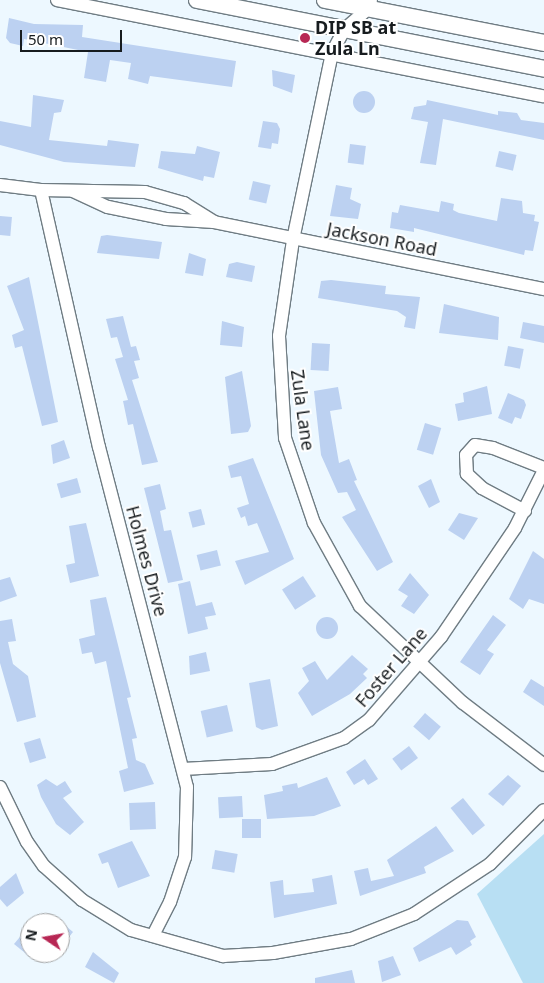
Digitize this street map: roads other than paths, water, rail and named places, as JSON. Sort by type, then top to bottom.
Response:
[{"type":"main road","points":[[197,0],[544,69]]},
{"type":"main road","points":[[325,0],[370,4],[544,43]]},
{"type":"street","points":[[56,0],[544,96]]},
{"type":"street","name":"Zula Lane","points":[[370,4],[344,30],[332,54],[293,240],[280,327],[279,387],[295,471],[330,556],[360,606],[420,664],[544,765]]},
{"type":"street","name":"Jackson Road","points":[[0,185],[40,190],[73,191],[94,188],[169,196],[214,222]]},
{"type":"street","name":"Holmes Drive","points":[[40,190],[99,446],[187,787],[185,857],[170,902],[153,936]]},
{"type":"street","name":"Jackson Road","points":[[73,191],[118,209],[166,220],[214,222],[293,240],[544,289]]},
{"type":"street","points":[[525,511],[482,488],[467,474],[466,455],[474,445],[493,448],[544,469]]},
{"type":"street","name":"Foster Lane","points":[[183,769],[272,764],[344,738],[369,720],[420,664],[525,511],[544,469]]},
{"type":"street","points":[[0,787],[27,842],[44,866],[82,900],[131,930],[223,956],[273,953],[351,939],[414,914],[444,897],[490,864],[544,810]]},
{"type":"place","name":"DIP SB at Zula Ln","points":[[305,38]]}]
